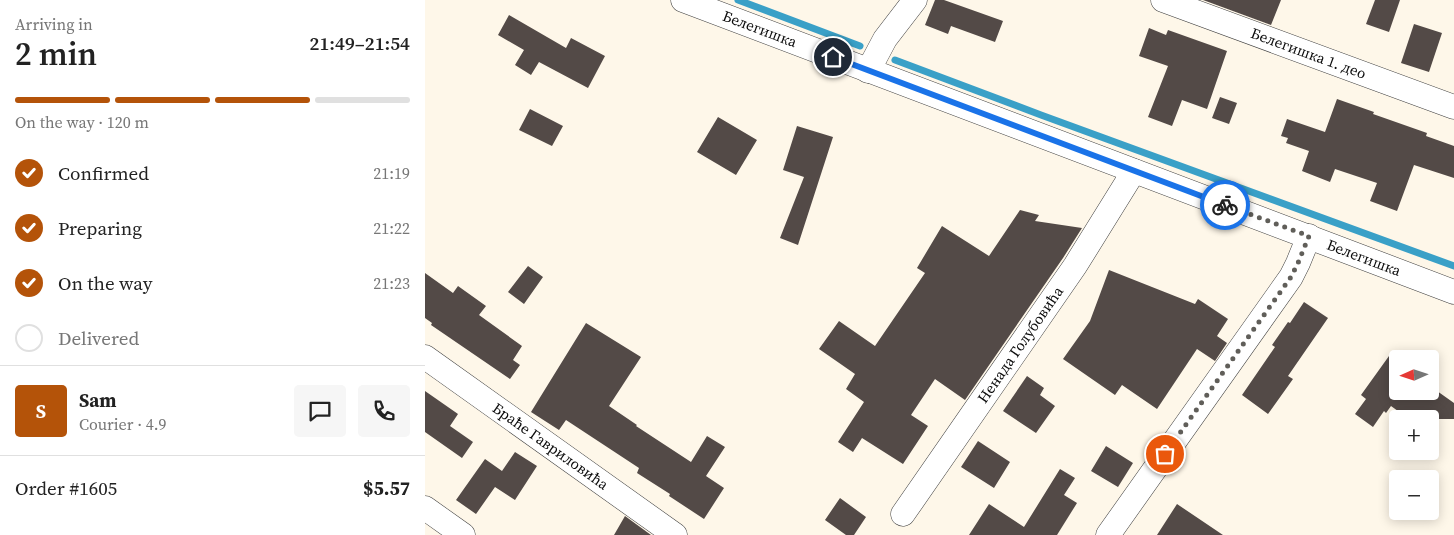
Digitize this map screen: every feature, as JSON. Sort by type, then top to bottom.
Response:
[{"type":"street","name":"Белегишка","points":[[683,0],[1454,292]]},
{"type":"street","points":[[868,71],[885,39],[915,0]]},
{"type":"street","name":"Белегишка 1. део","points":[[1163,0],[1454,107]]},
{"type":"street","name":"Ненада Голубовића","points":[[903,514],[1075,266],[1134,171]]},
{"type":"street","points":[[1108,535],[1291,277],[1309,236]]},
{"type":"street","name":"Браће Гавриловића","points":[[425,357],[675,535]]},
{"type":"street","points":[[425,508],[463,535]]},
{"type":"building","points":[[935,0],[944,0],[1003,21],[995,42],[951,26],[948,34],[925,25]]},
{"type":"building","points":[[1203,0],[1281,0],[1271,25]]},
{"type":"building","points":[[1375,0],[1400,0],[1389,32],[1366,24]]},
{"type":"building","points":[[509,15],[566,48],[571,38],[605,56],[588,88],[539,62],[531,75],[515,65],[524,50],[498,35]]},
{"type":"building","points":[[1414,24],[1442,33],[1429,72],[1401,63]]},
{"type":"building","points":[[1149,28],[1166,35],[1168,30],[1227,51],[1207,109],[1182,100],[1172,126],[1148,117],[1168,66],[1139,56]]},
{"type":"building","points":[[1220,97],[1237,103],[1229,124],[1212,118]]},
{"type":"building","points":[[1337,99],[1427,133],[1426,136],[1454,146],[1454,178],[1414,165],[1397,211],[1370,201],[1377,183],[1335,169],[1330,182],[1302,171],[1309,151],[1286,143],[1288,138],[1281,136],[1287,119],[1325,132]]},
{"type":"building","points":[[530,109],[563,126],[552,146],[519,130]]},
{"type":"building","points":[[718,117],[757,140],[736,175],[697,152]]},
{"type":"building","points":[[797,126],[833,137],[798,245],[780,238],[804,177],[783,170]]},
{"type":"building","points":[[1020,210],[1039,215],[1035,221],[1082,228],[965,400],[935,379],[911,415],[928,426],[903,464],[862,438],[853,452],[838,442],[864,402],[846,389],[855,374],[819,349],[839,321],[875,346],[925,273],[917,268],[942,226],[989,256]]},
{"type":"building","points":[[528,266],[543,277],[524,304],[508,292]]},
{"type":"building","points":[[1109,270],[1195,304],[1198,299],[1228,319],[1217,336],[1227,343],[1215,361],[1197,349],[1157,409],[1122,385],[1115,395],[1063,359],[1090,321]]},
{"type":"building","points":[[425,273],[453,293],[458,286],[486,306],[479,315],[522,346],[513,360],[520,365],[510,379],[431,325],[432,323],[425,318]]},
{"type":"building","points":[[1304,302],[1328,318],[1288,376],[1293,379],[1268,414],[1242,395],[1275,347],[1272,345]]},
{"type":"building","points":[[586,323],[641,357],[609,406],[691,462],[707,436],[725,447],[706,476],[724,488],[704,519],[637,473],[639,468],[566,420],[559,430],[531,412]]},
{"type":"building","points":[[1389,356],[1389,400],[1439,400],[1439,392],[1454,403],[1454,419],[1439,419],[1439,410],[1397,410],[1391,406],[1386,413],[1384,411],[1373,427],[1355,414],[1366,399],[1361,395]]},
{"type":"building","points":[[1027,376],[1044,388],[1040,395],[1055,406],[1036,433],[1003,411]]},
{"type":"building","points":[[425,391],[458,414],[450,426],[473,442],[462,458],[425,432]]},
{"type":"building","points":[[978,441],[1010,462],[994,488],[961,467]]},
{"type":"building","points":[[1106,446],[1133,463],[1118,487],[1091,471]]},
{"type":"building","points":[[515,452],[537,466],[515,500],[495,487],[476,514],[456,500],[485,459],[502,471]]},
{"type":"building","points":[[1060,469],[1075,478],[1064,495],[1077,503],[1057,535],[969,535],[989,504],[1024,527]]},
{"type":"building","points":[[840,498],[866,517],[854,535],[846,535],[825,520]]},
{"type":"building","points":[[1177,504],[1223,535],[1157,535]]},
{"type":"building","points":[[625,516],[651,535],[614,535]]},
{"type":"waterway","points":[[738,0],[860,46]]},
{"type":"waterway","points":[[895,60],[1454,266]]},
{"type":"way so far","points":[[1165,454],[1291,277],[1309,236],[1225,205]]},
{"type":"route","points":[[833,57],[1225,205]]}]
